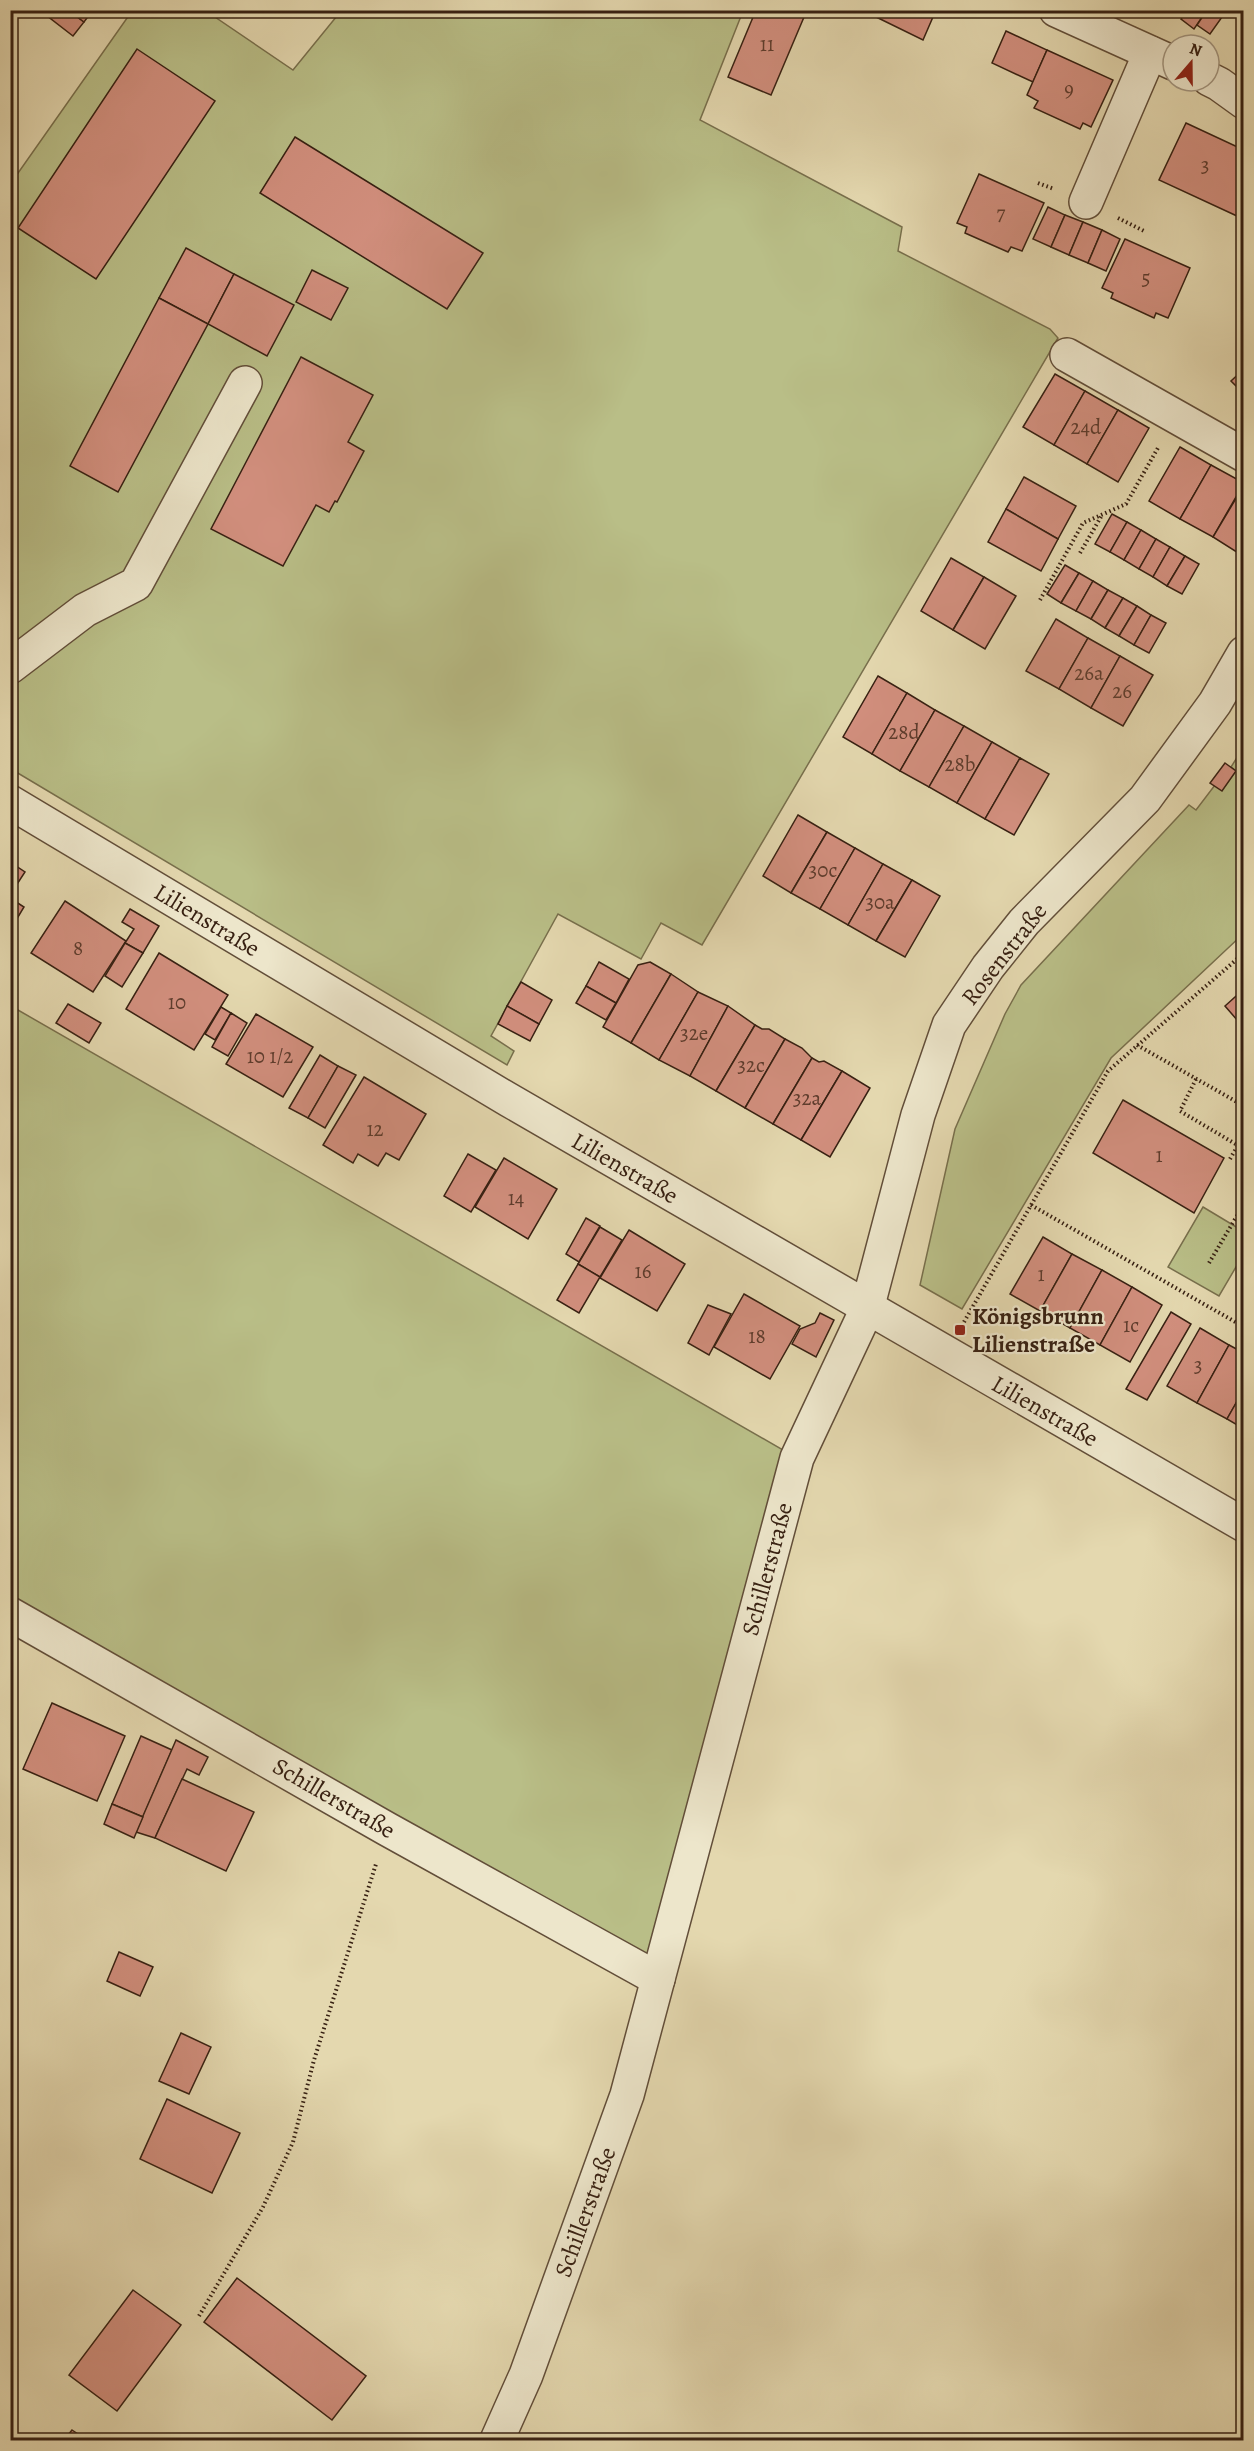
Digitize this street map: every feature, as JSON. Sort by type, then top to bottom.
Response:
[{"type":"street","points":[[1056,10],[1161,58]]},
{"type":"street","points":[[1086,202],[1161,60]]},
{"type":"street","points":[[1221,85],[1244,102]]},
{"type":"street","points":[[1066,355],[1244,455]]},
{"type":"street","points":[[10,668],[86,610],[136,584],[244,382]]},
{"type":"street","name":"Rosenstraße","points":[[867,1309],[918,1115],[949,1025],[988,967],[1024,922],[1144,799],[1215,703],[1244,652]]},
{"type":"street","name":"Lilienstraße","points":[[10,802],[499,1095],[1244,1525]]},
{"type":"street","name":"Schillerstraße","points":[[497,2440],[526,2375],[627,2095],[797,1458],[867,1309]]},
{"type":"street","name":"Schillerstraße","points":[[10,1614],[387,1829],[658,1979]]},
{"type":"path","points":[[1040,600],[1083,523],[1126,504],[1176,417]]},
{"type":"path","points":[[1080,553],[1103,515]]},
{"type":"path","points":[[945,1353],[1108,1071],[1244,953]]},
{"type":"path","points":[[1137,1045],[1244,1106]]},
{"type":"path","points":[[1196,1079],[1180,1111],[1244,1149]]},
{"type":"path","points":[[1230,1159],[1244,1135]]},
{"type":"path","points":[[1209,1263],[1244,1204]]},
{"type":"path","points":[[1031,1205],[1244,1327]]},
{"type":"path","points":[[200,2316],[263,2207],[293,2142],[314,2060],[387,1829]]},
{"type":"green space","points":[[132,11],[206,11],[293,70],[341,11],[743,11],[700,120],[902,227],[898,251],[1050,329],[1058,338],[702,945],[661,923],[641,959],[558,914],[491,1036],[514,1051],[507,1065],[11,769],[11,183]]},
{"type":"green space","points":[[1243,748],[1243,934],[1111,1058],[962,1309],[920,1285],[955,1129],[1005,1014],[1021,985],[1189,805],[1196,810],[1215,785],[1222,790],[1236,771],[1231,767]]},
{"type":"green space","points":[[11,1006],[797,1458],[647,1968],[11,1602]]},
{"type":"green space","points":[[1203,1207],[1243,1231],[1243,1255],[1219,1296],[1168,1267]]},
{"type":"building","points":[[50,10],[68,10],[84,22],[73,36],[46,15]]},
{"type":"building","points":[[68,10],[93,10],[84,22]]},
{"type":"building","points":[[756,10],[807,10],[771,95],[728,77]]},
{"type":"building","points":[[869,10],[936,10],[923,40],[868,13]]},
{"type":"building","points":[[1187,10],[1207,10],[1194,29],[1181,19]]},
{"type":"building","points":[[1207,10],[1227,10],[1211,33],[1197,25]]},
{"type":"building","points":[[1006,31],[1047,50],[1033,82],[992,63]]},
{"type":"building","points":[[137,49],[215,101],[96,279],[18,228]]},
{"type":"building","points":[[1047,50],[1113,80],[1091,127],[1083,123],[1080,129],[1034,108],[1038,101],[1027,95]]},
{"type":"building","points":[[1186,123],[1244,150],[1244,209],[1237,216],[1159,180]]},
{"type":"building","points":[[295,137],[483,253],[447,309],[260,193]]},
{"type":"building","points":[[979,174],[1044,203],[1022,251],[1011,247],[1008,252],[965,233],[967,227],[957,223]]},
{"type":"building","points":[[1048,207],[1065,215],[1051,247],[1033,239]]},
{"type":"building","points":[[1065,215],[1083,222],[1069,255],[1051,247]]},
{"type":"building","points":[[1083,222],[1102,230],[1088,263],[1069,255]]},
{"type":"building","points":[[1102,230],[1120,239],[1106,271],[1088,263]]},
{"type":"building","points":[[1125,239],[1190,268],[1168,318],[1156,313],[1154,318],[1111,298],[1113,293],[1102,288]]},
{"type":"building","points":[[186,248],[234,274],[208,324],[159,298]]},
{"type":"building","points":[[312,270],[348,288],[331,320],[296,302]]},
{"type":"building","points":[[234,274],[294,305],[267,356],[208,324]]},
{"type":"building","points":[[159,298],[208,324],[118,492],[70,466]]},
{"type":"building","points":[[301,357],[373,395],[348,442],[364,451],[337,502],[335,501],[329,512],[316,505],[283,566],[211,529]]},
{"type":"building","points":[[1244,369],[1244,394],[1231,381]]},
{"type":"building","points":[[1055,374],[1085,391],[1054,445],[1023,427]]},
{"type":"building","points":[[1085,391],[1118,410],[1087,464],[1054,445]]},
{"type":"building","points":[[1118,410],[1149,428],[1118,482],[1087,464]]},
{"type":"building","points":[[1180,447],[1211,465],[1180,519],[1149,501]]},
{"type":"building","points":[[1211,465],[1244,483],[1213,537],[1180,519]]},
{"type":"building","points":[[1024,477],[1076,506],[1058,539],[1006,509]]},
{"type":"building","points":[[1244,485],[1244,556],[1243,556],[1213,537]]},
{"type":"building","points":[[1006,509],[1058,539],[1041,571],[988,542]]},
{"type":"building","points":[[1112,514],[1127,522],[1110,552],[1095,544]]},
{"type":"building","points":[[1127,522],[1141,530],[1124,560],[1110,552]]},
{"type":"building","points":[[1141,530],[1156,539],[1139,569],[1124,560]]},
{"type":"building","points":[[1156,539],[1170,547],[1153,577],[1139,569]]},
{"type":"building","points":[[1170,547],[1185,556],[1167,586],[1153,577]]},
{"type":"building","points":[[1185,556],[1199,564],[1182,594],[1167,586]]},
{"type":"building","points":[[951,558],[984,577],[953,630],[921,611]]},
{"type":"building","points":[[1065,565],[1079,573],[1061,603],[1047,594]]},
{"type":"building","points":[[1079,573],[1093,581],[1076,611],[1061,603]]},
{"type":"building","points":[[984,577],[1016,596],[985,649],[953,630]]},
{"type":"building","points":[[1093,581],[1108,590],[1091,619],[1076,611]]},
{"type":"building","points":[[1108,590],[1123,598],[1105,628],[1091,619]]},
{"type":"building","points":[[1123,598],[1137,606],[1119,636],[1105,628]]},
{"type":"building","points":[[1137,606],[1151,615],[1134,645],[1119,636]]},
{"type":"building","points":[[1151,615],[1166,623],[1149,653],[1134,645]]},
{"type":"building","points":[[1056,619],[1088,638],[1059,689],[1026,671]]},
{"type":"building","points":[[1088,638],[1120,656],[1091,708],[1059,689]]},
{"type":"building","points":[[1120,656],[1153,675],[1123,726],[1091,708]]},
{"type":"building","points":[[878,676],[907,693],[872,754],[843,737]]},
{"type":"building","points":[[907,693],[935,710],[900,771],[872,754]]},
{"type":"building","points":[[935,710],[964,726],[929,787],[900,771]]},
{"type":"building","points":[[964,726],[992,742],[957,803],[929,787]]},
{"type":"building","points":[[992,742],[1020,758],[985,819],[957,803]]},
{"type":"building","points":[[1020,758],[1049,774],[1014,835],[985,819]]},
{"type":"building","points":[[1225,763],[1236,771],[1222,791],[1210,783]]},
{"type":"building","points":[[798,815],[827,832],[791,893],[763,876]]},
{"type":"building","points":[[827,832],[855,848],[820,909],[791,893]]},
{"type":"building","points":[[855,848],[883,864],[848,925],[820,909]]},
{"type":"building","points":[[10,862],[25,872],[10,895]]},
{"type":"building","points":[[883,864],[912,880],[876,941],[848,925]]},
{"type":"building","points":[[912,880],[940,896],[905,957],[876,941]]},
{"type":"building","points":[[10,898],[24,907],[12,927],[10,926]]},
{"type":"building","points":[[65,901],[126,941],[93,992],[31,953]]},
{"type":"building","points":[[130,909],[159,926],[143,953],[125,943],[134,929],[122,922]]},
{"type":"building","points":[[125,943],[143,953],[122,987],[105,976]]},
{"type":"building","points":[[159,953],[228,995],[194,1050],[126,1009]]},
{"type":"building","points":[[599,962],[629,979],[616,1003],[586,986]]},
{"type":"building","points":[[650,962],[671,974],[631,1043],[603,1027],[638,965]]},
{"type":"building","points":[[671,974],[698,992],[659,1060],[631,1043]]},
{"type":"building","points":[[521,982],[552,1000],[539,1024],[507,1006]]},
{"type":"building","points":[[586,986],[616,1003],[606,1020],[576,1003]]},
{"type":"building","points":[[1244,989],[1244,1028],[1225,1006]]},
{"type":"building","points":[[698,992],[728,1006],[690,1076],[659,1060]]},
{"type":"building","points":[[68,1004],[101,1023],[89,1043],[56,1023]]},
{"type":"building","points":[[507,1006],[539,1024],[530,1041],[498,1024]]},
{"type":"building","points":[[728,1006],[755,1025],[716,1091],[690,1076]]},
{"type":"building","points":[[221,1007],[231,1013],[215,1040],[205,1034]]},
{"type":"building","points":[[231,1013],[247,1023],[228,1056],[212,1047]]},
{"type":"building","points":[[256,1014],[313,1047],[283,1097],[226,1064]]},
{"type":"building","points":[[755,1025],[762,1029],[769,1029],[785,1039],[745,1108],[716,1091]]},
{"type":"building","points":[[785,1039],[802,1048],[812,1058],[773,1124],[745,1108]]},
{"type":"building","points":[[320,1055],[338,1066],[308,1118],[289,1108]]},
{"type":"building","points":[[812,1058],[819,1062],[824,1061],[842,1071],[801,1140],[773,1124]]},
{"type":"building","points":[[338,1066],[356,1075],[325,1128],[308,1118]]},
{"type":"building","points":[[842,1071],[870,1088],[830,1157],[801,1140]]},
{"type":"building","points":[[364,1077],[426,1114],[399,1160],[386,1153],[378,1166],[358,1154],[353,1163],[323,1145]]},
{"type":"building","points":[[1123,1100],[1224,1158],[1194,1213],[1093,1153]]},
{"type":"building","points":[[468,1154],[496,1170],[471,1212],[444,1196]]},
{"type":"building","points":[[504,1158],[557,1189],[528,1239],[475,1207]]},
{"type":"building","points":[[586,1218],[600,1226],[579,1262],[566,1254]]},
{"type":"building","points":[[600,1227],[622,1240],[600,1277],[578,1264]]},
{"type":"building","points":[[629,1230],[685,1264],[657,1311],[600,1278]]},
{"type":"building","points":[[1043,1237],[1072,1254],[1040,1311],[1010,1294]]},
{"type":"building","points":[[1072,1254],[1102,1270],[1070,1328],[1040,1311]]},
{"type":"building","points":[[578,1264],[600,1277],[579,1313],[557,1300]]},
{"type":"building","points":[[1102,1270],[1132,1287],[1100,1345],[1070,1328]]},
{"type":"building","points":[[1132,1287],[1162,1305],[1130,1362],[1100,1345]]},
{"type":"building","points":[[744,1294],[800,1326],[770,1379],[714,1347]]},
{"type":"building","points":[[708,1305],[731,1314],[709,1355],[688,1343]]},
{"type":"building","points":[[1171,1312],[1191,1324],[1147,1400],[1126,1389]]},
{"type":"building","points":[[820,1313],[834,1320],[816,1357],[792,1344],[800,1329],[815,1323]]},
{"type":"building","points":[[1200,1328],[1229,1345],[1197,1403],[1167,1386]]},
{"type":"building","points":[[1229,1345],[1244,1353],[1244,1389],[1227,1419],[1197,1403]]},
{"type":"building","points":[[1244,1389],[1244,1429],[1227,1419]]},
{"type":"building","points":[[10,1703],[17,1706],[10,1720]]},
{"type":"building","points":[[52,1703],[125,1736],[97,1801],[23,1769]]},
{"type":"building","points":[[141,1736],[172,1750],[143,1817],[112,1804]]},
{"type":"building","points":[[176,1740],[208,1757],[199,1775],[187,1769],[155,1838],[136,1832]]},
{"type":"building","points":[[182,1779],[254,1812],[226,1871],[155,1838]]},
{"type":"building","points":[[112,1804],[143,1817],[134,1838],[104,1824]]},
{"type":"building","points":[[119,1952],[153,1967],[140,1996],[107,1981]]},
{"type":"building","points":[[181,2033],[211,2047],[189,2094],[159,2081]]},
{"type":"building","points":[[167,2099],[240,2133],[212,2193],[140,2159]]},
{"type":"building","points":[[237,2278],[366,2376],[332,2420],[204,2322]]},
{"type":"building","points":[[133,2290],[181,2325],[117,2411],[69,2375]]},
{"type":"building","points":[[72,2430],[87,2440],[64,2440]]},
{"type":"place","name":"Königsbrunn Lilienstraße","points":[[960,1330]]}]
